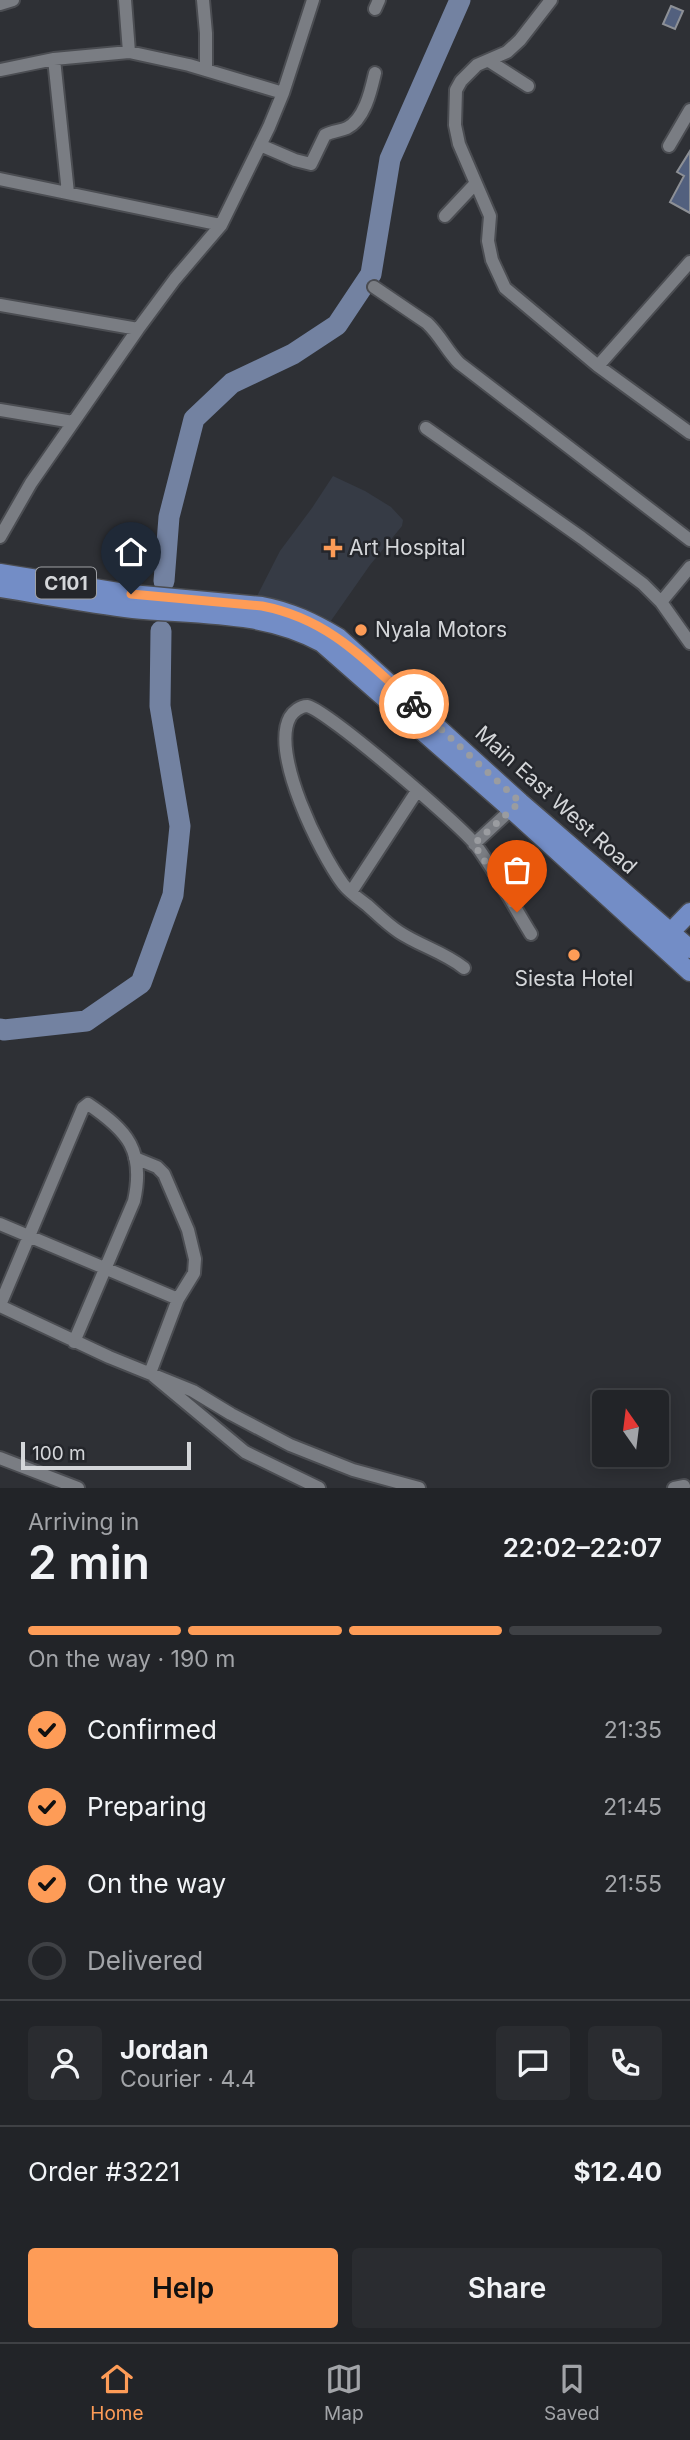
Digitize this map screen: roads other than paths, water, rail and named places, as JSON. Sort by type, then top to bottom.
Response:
[{"type":"main road","name":"Main East West Road","points":[[0,573],[72,592]]},
{"type":"main road","name":"Main East West Road","points":[[0,588],[72,592],[131,601],[234,610],[281,610],[312,622],[338,637],[344,652],[665,938],[690,972]]},
{"type":"main road","points":[[665,938],[690,912]]},
{"type":"main road","name":"Main East West Road","points":[[665,938],[690,949]]},
{"type":"street","points":[[0,4],[13,0]]},
{"type":"street","points":[[125,0],[129,52]]},
{"type":"street","points":[[203,0],[206,70]]},
{"type":"street","points":[[0,537],[31,483],[138,329],[220,225],[283,93],[313,0]]},
{"type":"street","points":[[551,0],[520,40],[507,51],[477,65],[461,80],[454,100],[459,144],[490,216],[488,241],[497,275],[505,288],[598,366],[690,433]]},
{"type":"street","points":[[0,70],[54,60],[129,52],[206,70],[283,93]]},
{"type":"street","points":[[54,60],[68,193]]},
{"type":"street","points":[[489,61],[528,86]]},
{"type":"street","points":[[260,145],[311,164],[325,135],[349,127],[360,114],[370,94],[375,73]]},
{"type":"street","points":[[669,146],[690,110]]},
{"type":"street","points":[[0,179],[220,225]]},
{"type":"street","points":[[445,216],[475,184]]},
{"type":"street","points":[[598,366],[690,262]]},
{"type":"street","points":[[374,287],[427,323],[449,353],[460,363],[690,540]]},
{"type":"street","points":[[0,305],[138,329]]},
{"type":"street","points":[[0,410],[73,422]]},
{"type":"street","points":[[426,428],[643,584],[661,602],[690,643]]},
{"type":"street","points":[[661,602],[690,567]]},
{"type":"street","points":[[464,968],[451,957],[399,932],[343,884],[301,807],[284,738],[292,714],[300,707],[310,707],[337,725],[417,791],[474,844],[531,934]]},
{"type":"street","points":[[351,892],[417,791]]},
{"type":"street","points":[[474,844],[516,806]]},
{"type":"street","points":[[74,1342],[134,1201],[139,1178],[130,1143],[115,1124],[88,1104],[85,1105],[0,1306],[74,1342],[193,1391],[290,1445],[353,1470],[419,1488]]},
{"type":"street","points":[[135,1158],[157,1167],[164,1174],[193,1246],[195,1259],[194,1273],[178,1299],[150,1373]]},
{"type":"street","points":[[0,1224],[178,1299]]},
{"type":"street","points":[[150,1373],[245,1452],[319,1488]]},
{"type":"street","points":[[0,1458],[51,1483],[78,1488]]},
{"type":"waterway","points":[[164,581],[169,517],[194,419],[232,383],[293,354],[337,325],[371,274],[390,159],[460,0]]},
{"type":"waterway","points":[[0,1029],[86,1021],[141,983],[173,895],[180,826],[160,706],[161,631]]},
{"type":"place","name":"Art Hospital","points":[[333,548]]},
{"type":"place","name":"Nyala Motors","points":[[361,630]]},
{"type":"place","name":"Siesta Hotel","points":[[574,955]]}]
